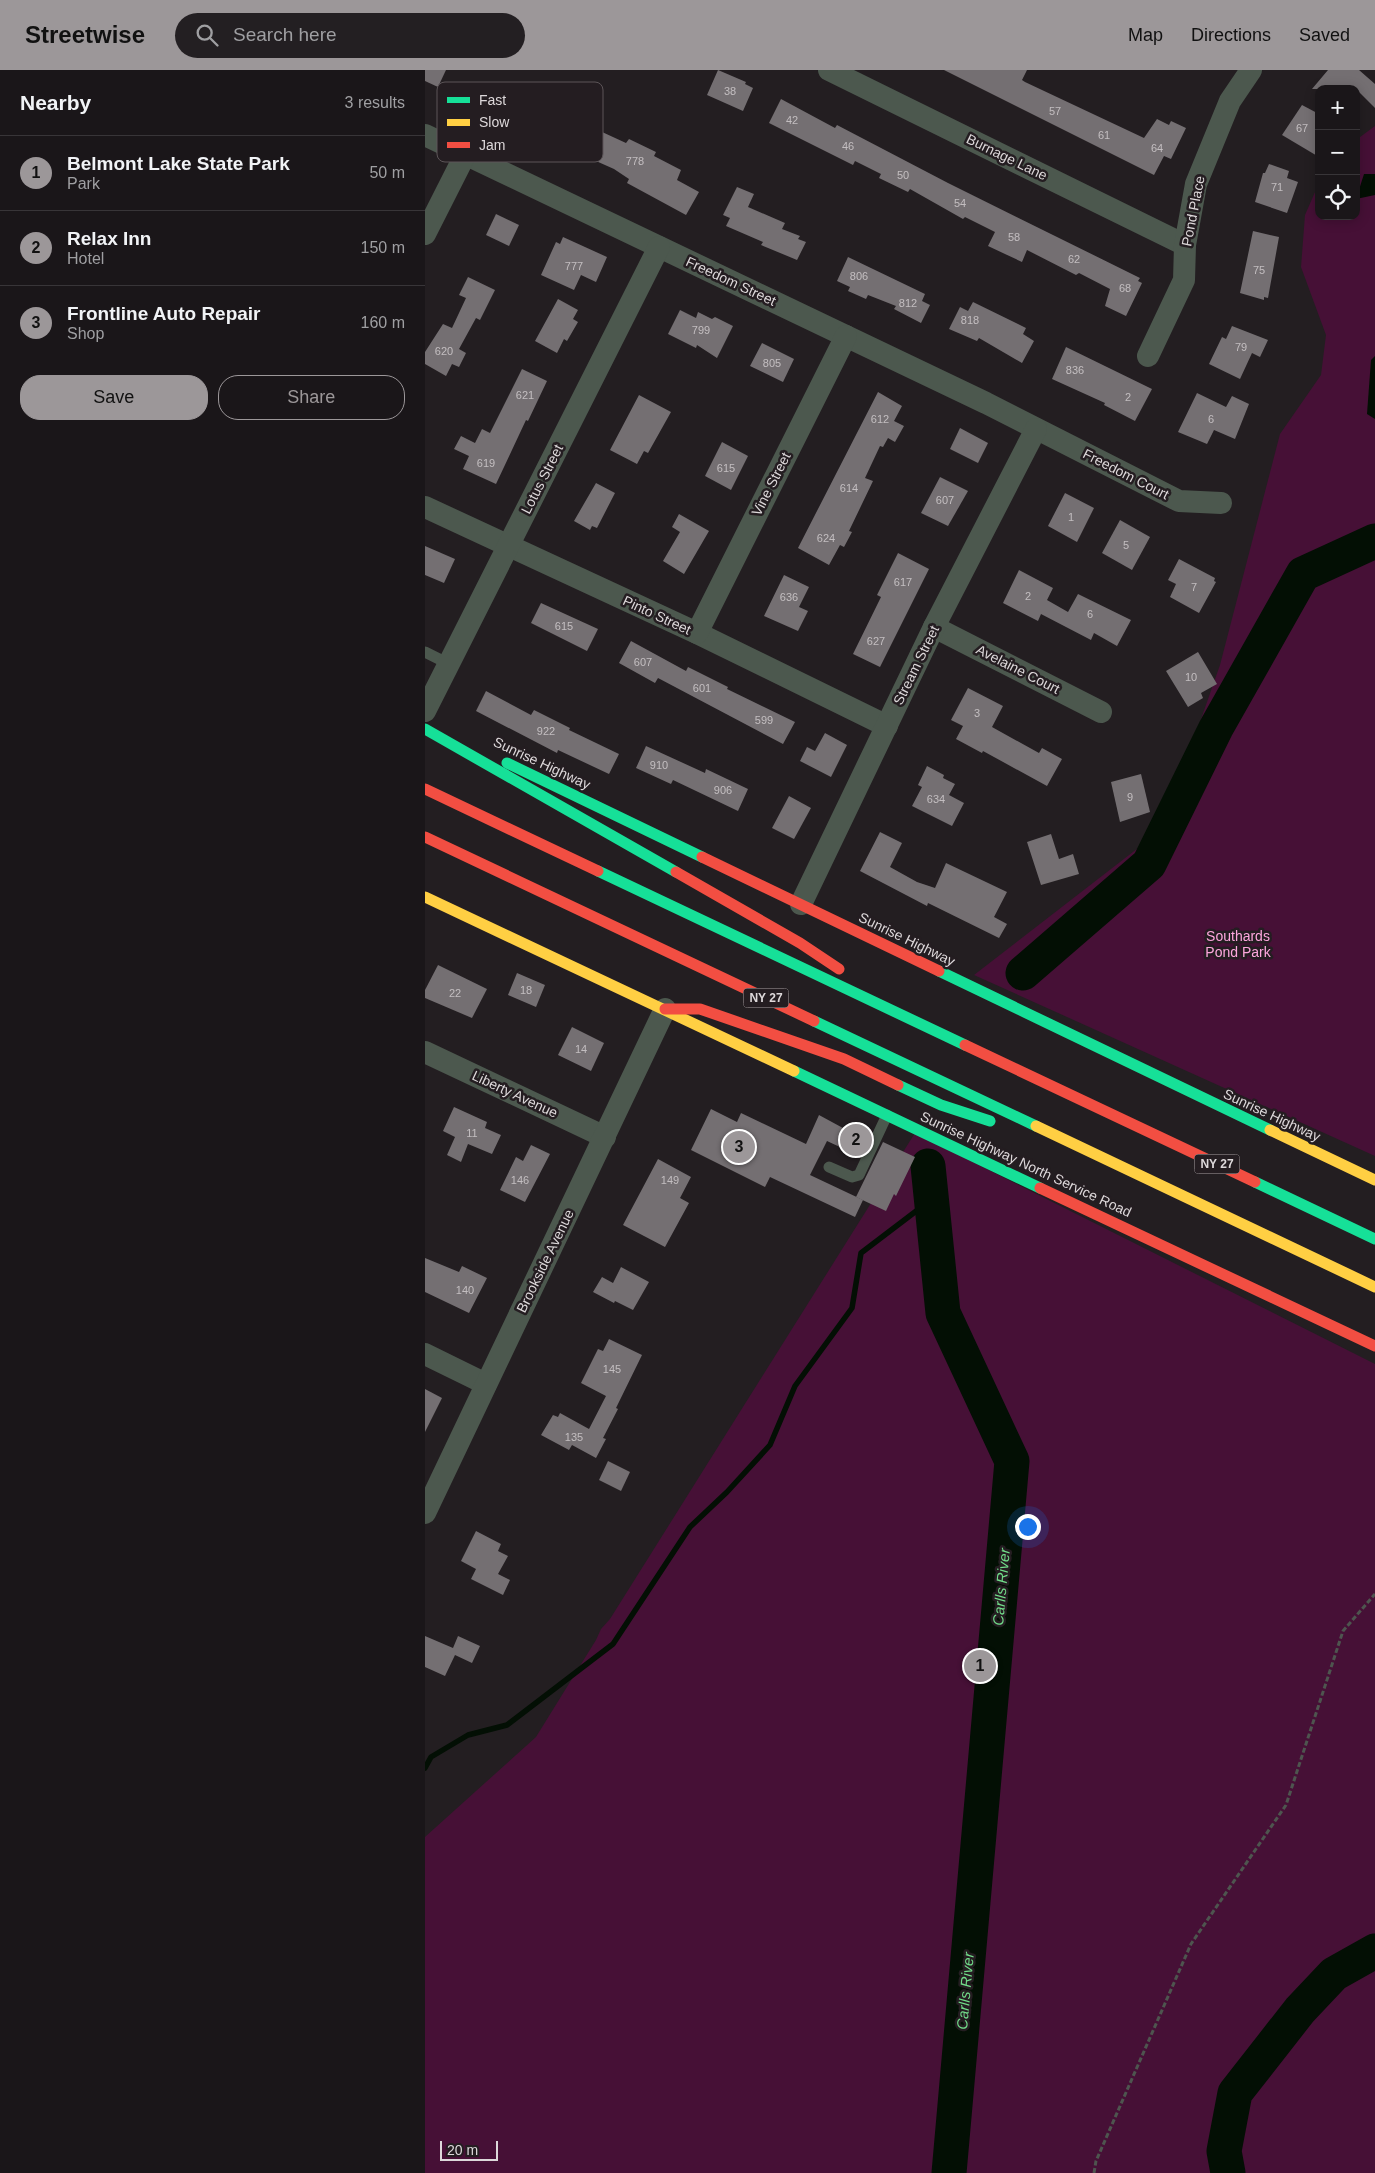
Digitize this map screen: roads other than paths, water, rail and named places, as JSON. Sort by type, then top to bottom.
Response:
[{"type":"main road","name":"Sunrise Highway","points":[[425,729],[475,748],[1375,1180]]},
{"type":"main road","points":[[425,729],[800,944],[924,1025]]},
{"type":"main road","name":"NY 27","points":[[425,789],[1375,1239]]},
{"type":"main road","name":"NY 27","points":[[425,837],[1375,1287]]},
{"type":"main road","points":[[425,897],[665,1009],[700,1009],[796,1041],[844,1059],[941,1104],[1107,1160]]},
{"type":"main road","name":"Sunrise Highway North Service Road","points":[[665,1009],[1375,1346]]},
{"type":"street","name":"Burnage Lane","points":[[829,70],[1185,245]]},
{"type":"street","name":"Pond Place","points":[[1148,356],[1184,280],[1185,245],[1196,184],[1208,150],[1230,101],[1251,70]]},
{"type":"street","name":"Freedom Street","points":[[425,135],[437,141]]},
{"type":"street","points":[[425,234],[462,162]]},
{"type":"street","name":"Freedom Street","points":[[483,162],[1036,429]]},
{"type":"street","name":"Lotus Street","points":[[425,711],[659,247]]},
{"type":"street","name":"Vine Street","points":[[697,633],[846,336]]},
{"type":"street","name":"Freedom Court","points":[[1036,429],[1179,501],[1221,503]]},
{"type":"street","name":"Stream Street","points":[[801,904],[934,627],[1036,429]]},
{"type":"street","name":"Pinto Street","points":[[425,507],[697,633],[887,726]]},
{"type":"street","name":"Avelaine Court","points":[[934,627],[1101,712]]},
{"type":"street","name":"Brookside Avenue","points":[[425,1513],[665,1009]]},
{"type":"street","name":"Liberty Avenue","points":[[425,1052],[605,1137]]},
{"type":"street","points":[[425,1354],[486,1384]]},
{"type":"lane","points":[[425,652],[449,664]]},
{"type":"lane","points":[[829,1167],[852,1177],[859,1175],[887,1115]]},
{"type":"waterway","points":[[1023,973],[1149,864],[1216,728],[1303,574],[1375,541]]},
{"type":"waterway","name":"Carlls River","points":[[928,1166],[943,1313],[1012,1461],[949,2173]]},
{"type":"waterway","points":[[425,1768],[431,1757],[468,1735],[507,1725],[613,1644],[690,1527],[727,1492],[770,1445],[795,1386],[852,1308],[861,1253],[932,1199]]},
{"type":"waterway","name":"Carlls River","points":[[1228,2173],[1224,2151],[1235,2093],[1300,2010],[1334,1974],[1375,1951]]},
{"type":"place","name":"Relax Inn","points":[[856,1140]]},
{"type":"place","name":"Frontline Auto Repair","points":[[739,1147]]},
{"type":"place","name":"Belmont Lake State Park","points":[[980,1666]]},
{"type":"park label","name":"Southards Pond Park","points":[[1238,944]]}]
